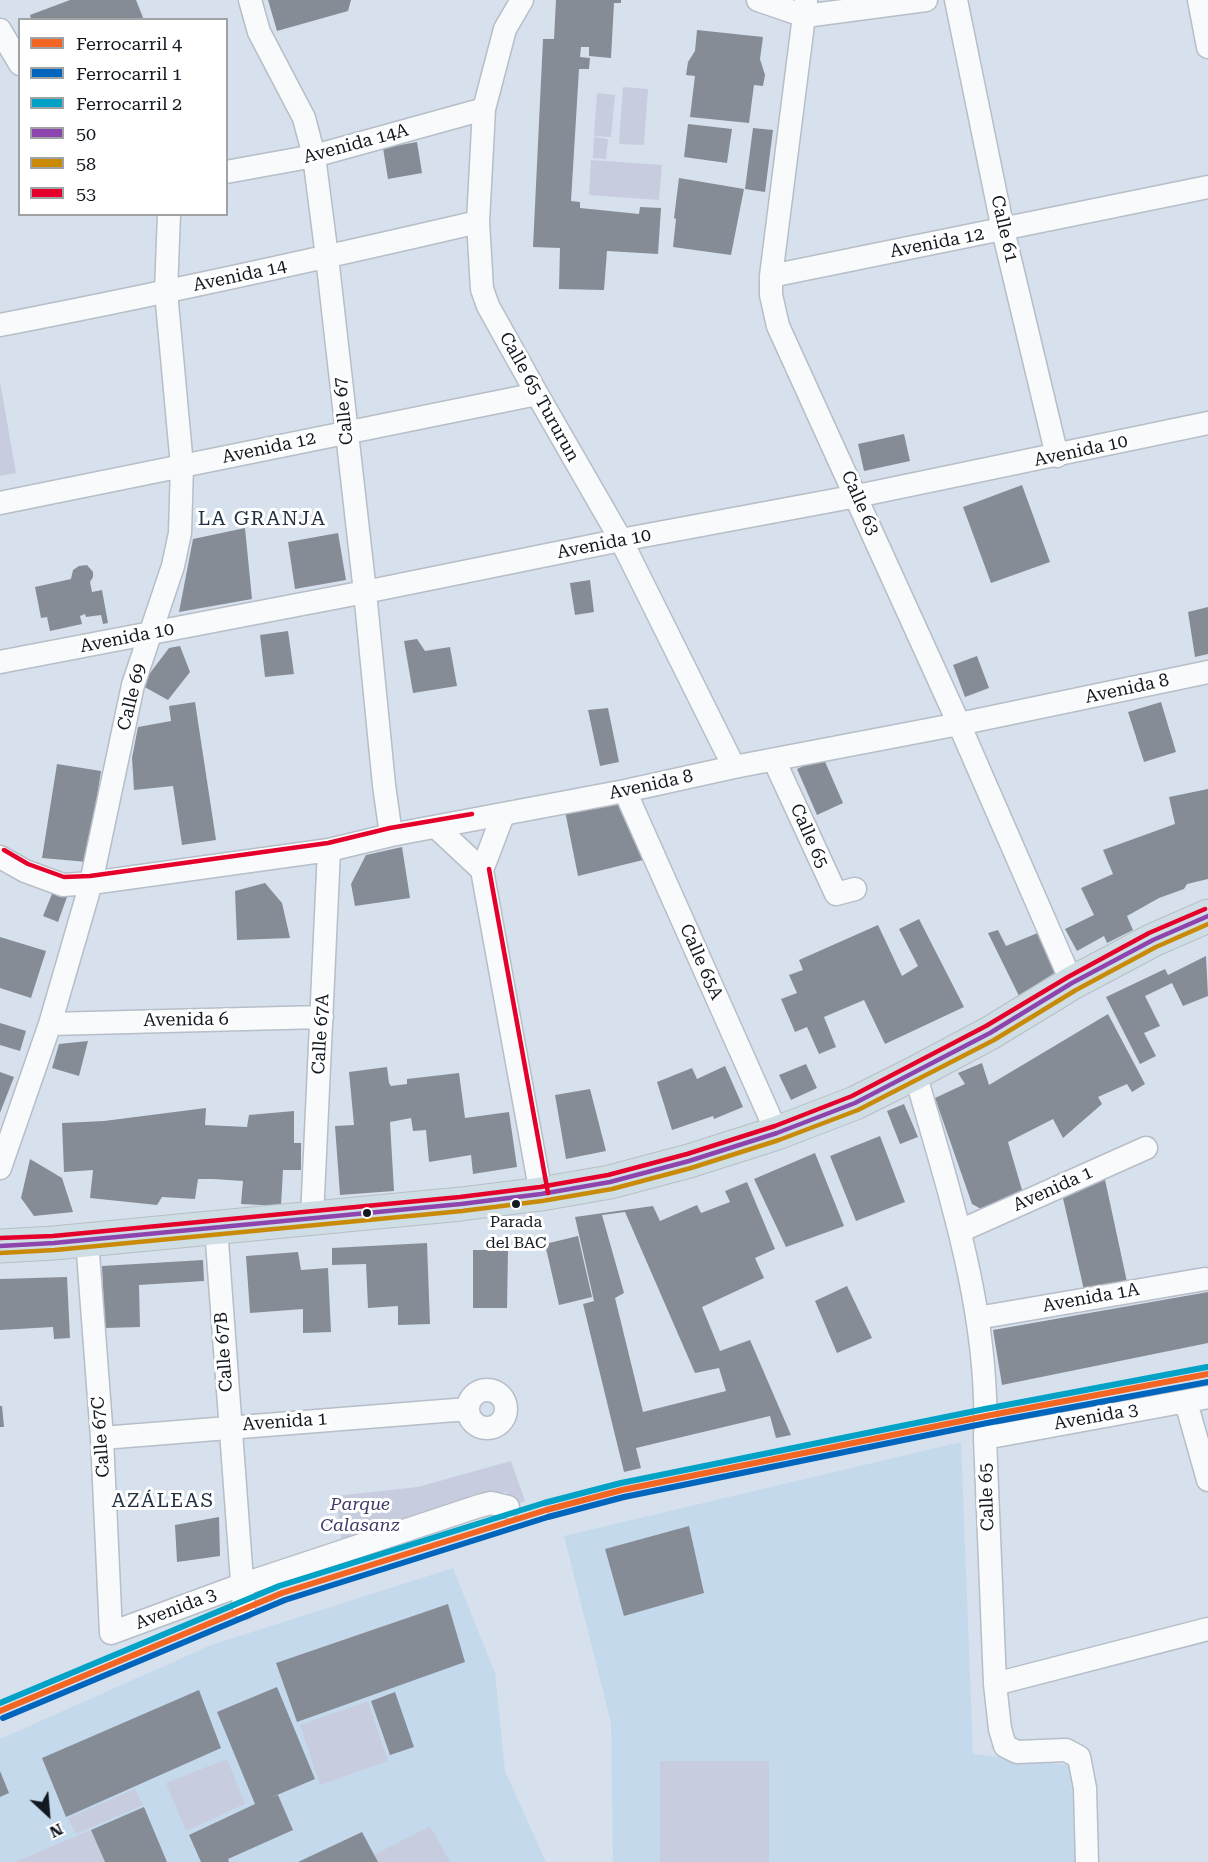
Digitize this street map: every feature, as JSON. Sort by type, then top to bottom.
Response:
[{"type":"highway","points":[[0,1246],[216,1228],[542,1194],[610,1182],[689,1161],[777,1133],[855,1102],[990,1033],[1072,983],[1153,940],[1208,917]]},
{"type":"street","name":"Calle 67","points":[[250,0],[260,32],[304,118],[314,156],[391,835]]},
{"type":"street","name":"Calle 65 Tururun","points":[[522,0],[505,29],[484,109],[478,222],[482,289],[488,306],[621,540],[734,767]]},
{"type":"street","points":[[758,0],[805,8],[926,0]]},
{"type":"street","name":"Calle 61","points":[[956,0],[1003,230],[1058,456]]},
{"type":"street","points":[[1199,0],[1208,47]]},
{"type":"street","name":"Calle 63","points":[[805,8],[771,276],[771,295],[778,326],[857,496],[1072,983]]},
{"type":"street","points":[[0,30],[18,61]]},
{"type":"street","name":"Avenida 14A","points":[[228,172],[314,156],[484,109]]},
{"type":"street","name":"Avenida 12","points":[[771,276],[1208,188]]},
{"type":"street","name":"Calle 69","points":[[0,1168],[50,1024],[91,883],[133,685],[173,566],[180,533],[182,466],[166,292],[168,216]]},
{"type":"street","name":"Avenida 14","points":[[0,325],[166,292],[478,222]]},
{"type":"street","name":"Avenida 12","points":[[0,503],[537,394]]},
{"type":"street","name":"Avenida 10","points":[[0,662],[857,496],[1208,423]]},
{"type":"street","name":"Avenida 8","points":[[0,857],[25,871],[63,885],[329,850],[391,835],[625,791],[1208,672]]},
{"type":"street","name":"Calle 65","points":[[774,760],[836,894],[855,889]]},
{"type":"street","name":"Calle 65A","points":[[625,791],[777,1133]]},
{"type":"street","points":[[503,815],[482,870],[542,1194]]},
{"type":"street","points":[[436,827],[482,870]]},
{"type":"street","name":"Calle 67A","points":[[312,1218],[329,850]]},
{"type":"street","name":"Avenida 6","points":[[50,1024],[322,1017]]},
{"type":"street","name":"Calle 65","points":[[915,1073],[960,1231],[977,1318],[986,1403],[985,1437],[995,1684],[1000,1729],[1005,1746],[1017,1752],[1066,1750],[1079,1757],[1085,1788],[1087,1862]]},
{"type":"street","name":"Avenida 1","points":[[960,1231],[1146,1148]]},
{"type":"street","name":"Calle 67B","points":[[216,1228],[241,1585]]},
{"type":"street","name":"Calle 67C","points":[[87,1240],[102,1438],[111,1634]]},
{"type":"street","name":"Avenida 1A","points":[[977,1318],[1205,1279]]},
{"type":"street","name":"Avenida 3","points":[[985,1437],[1208,1397]]},
{"type":"street","points":[[1186,1401],[1208,1480]]},
{"type":"street","name":"Avenida 1","points":[[102,1438],[230,1426],[468,1409]]},
{"type":"street","name":"Avenida 3","points":[[111,1634],[241,1585],[479,1506],[490,1503],[508,1507]]},
{"type":"street","name":"Avenida 3","points":[[241,1585],[244,1608]]},
{"type":"street","points":[[995,1684],[1208,1629]]},
{"type":"shaded area","points":[[961,1442],[973,1754],[1076,1766],[1079,1862],[613,1862],[611,1723],[564,1536]]},
{"type":"shaded area","points":[[453,1568],[495,1673],[505,1771],[546,1862],[0,1862],[0,1739],[211,1645]]},
{"type":"green space","points":[[623,87],[648,89],[644,145],[619,144]]},
{"type":"green space","points":[[597,93],[615,95],[611,137],[594,136]]},
{"type":"green space","points":[[594,137],[608,139],[606,159],[593,158]]},
{"type":"green space","points":[[591,160],[662,165],[659,200],[589,195]]},
{"type":"green space","points":[[0,382],[16,473],[0,476]]},
{"type":"green space","name":"Parque Calasanz","points":[[511,1461],[525,1501],[519,1503],[506,1492],[480,1495],[342,1545],[336,1496],[418,1487]]},
{"type":"green space","points":[[368,1701],[388,1761],[320,1785],[300,1725]]},
{"type":"green space","points":[[227,1759],[245,1804],[186,1831],[166,1783]]},
{"type":"green space","points":[[660,1761],[769,1761],[769,1862],[660,1862]]},
{"type":"green space","points":[[135,1789],[143,1805],[76,1834],[68,1818]]},
{"type":"green space","points":[[430,1826],[450,1862],[378,1862],[374,1855]]},
{"type":"green space","points":[[91,1830],[105,1862],[15,1862]]},
{"type":"building","points":[[70,0],[136,0],[143,18],[31,18],[30,15]]},
{"type":"building","points":[[268,0],[351,0],[348,11],[277,31]]},
{"type":"building","points":[[556,0],[621,0],[621,3],[614,3],[611,58],[589,56],[589,47],[581,47],[580,57],[590,58],[589,69],[579,69],[571,201],[580,202],[580,208],[639,214],[640,207],[661,208],[658,254],[607,251],[604,290],[559,289],[560,248],[533,247],[543,39],[554,39]]},
{"type":"building","points":[[697,30],[763,37],[760,59],[765,75],[763,86],[754,85],[749,123],[690,117],[695,76],[686,75],[688,62],[695,51]]},
{"type":"building","points":[[688,124],[732,129],[727,163],[684,157]]},
{"type":"building","points":[[753,128],[773,130],[765,192],[745,189]]},
{"type":"building","points":[[417,142],[422,173],[388,179],[383,148]]},
{"type":"building","points":[[679,178],[744,189],[731,255],[673,247]]},
{"type":"building","points":[[904,434],[910,461],[864,471],[858,444]]},
{"type":"building","points":[[1022,485],[1050,562],[991,583],[963,507]]},
{"type":"building","points":[[245,528],[252,599],[179,612],[193,539]]},
{"type":"building","points":[[338,533],[346,580],[295,589],[288,542]]},
{"type":"building","points":[[87,565],[93,572],[90,582],[92,592],[102,590],[108,623],[103,624],[101,615],[86,617],[85,614],[80,616],[82,624],[50,631],[47,617],[41,618],[35,587],[71,579],[73,570]]},
{"type":"building","points":[[590,580],[594,612],[575,615],[570,583]]},
{"type":"building","points":[[1208,607],[1208,654],[1195,657],[1188,612]]},
{"type":"building","points":[[288,631],[294,674],[265,677],[260,635]]},
{"type":"building","points":[[417,639],[425,651],[450,647],[457,686],[413,693],[404,641]]},
{"type":"building","points":[[180,646],[190,672],[168,700],[141,685],[169,648]]},
{"type":"building","points":[[977,656],[989,688],[965,697],[953,665]]},
{"type":"building","points":[[195,702],[216,840],[182,845],[173,786],[134,790],[132,758],[138,727],[171,721],[169,706]]},
{"type":"building","points":[[1161,702],[1176,752],[1144,762],[1128,712]]},
{"type":"building","points":[[608,708],[619,762],[600,766],[588,710]]},
{"type":"building","points":[[823,757],[843,803],[817,815],[797,769]]},
{"type":"building","points":[[57,764],[101,771],[87,862],[42,858]]},
{"type":"building","points":[[1208,789],[1208,879],[1187,884],[1184,889],[1159,898],[1127,916],[1133,930],[1107,943],[1104,936],[1077,951],[1065,929],[1094,915],[1081,888],[1113,874],[1103,850],[1175,824],[1169,797]]},
{"type":"building","points":[[618,801],[643,860],[578,876],[565,811]]},
{"type":"building","points":[[402,847],[410,898],[355,906],[351,884],[366,855]]},
{"type":"building","points":[[265,883],[282,903],[290,938],[237,940],[235,891]]},
{"type":"building","points":[[54,889],[67,897],[58,922],[43,916]]},
{"type":"building","points":[[919,919],[964,1007],[885,1044],[864,1000],[824,1017],[836,1047],[819,1054],[807,1027],[795,1032],[781,999],[797,993],[789,975],[803,970],[799,960],[878,925],[902,976],[918,966],[899,929]]},
{"type":"building","points":[[998,930],[1006,946],[1045,930],[1062,968],[1019,996],[988,933]]},
{"type":"building","points":[[0,937],[46,951],[31,998],[0,988]]},
{"type":"building","points":[[1206,956],[1208,996],[1183,1006],[1172,983],[1145,996],[1160,1026],[1144,1033],[1156,1056],[1140,1064],[1106,997],[1165,969],[1168,975]]},
{"type":"building","points":[[1108,1014],[1145,1084],[1132,1092],[1127,1084],[1098,1097],[1102,1104],[1063,1138],[1053,1119],[1008,1142],[1022,1190],[981,1209],[972,1204],[935,1098],[965,1084],[958,1073],[982,1063],[989,1085]]},
{"type":"building","points":[[0,1023],[26,1031],[20,1051],[0,1045]]},
{"type":"building","points":[[88,1041],[79,1076],[52,1068],[59,1044]]},
{"type":"building","points":[[806,1064],[817,1088],[791,1100],[779,1075]]},
{"type":"building","points":[[725,1066],[743,1107],[714,1119],[713,1116],[672,1130],[657,1082],[692,1068],[697,1079]]},
{"type":"building","points":[[387,1067],[391,1086],[407,1084],[407,1079],[459,1073],[465,1118],[509,1112],[517,1167],[473,1174],[471,1155],[429,1162],[426,1130],[413,1131],[411,1118],[390,1122],[394,1191],[340,1195],[335,1126],[354,1125],[349,1072]]},
{"type":"building","points":[[0,1072],[14,1077],[0,1113]]},
{"type":"building","points":[[590,1089],[606,1151],[566,1159],[555,1095]]},
{"type":"building","points":[[904,1104],[918,1137],[900,1144],[887,1111]]},
{"type":"building","points":[[206,1108],[205,1125],[247,1127],[249,1115],[294,1111],[294,1143],[301,1143],[301,1170],[283,1170],[281,1206],[241,1204],[243,1181],[213,1179],[198,1179],[195,1199],[162,1197],[157,1205],[90,1198],[93,1170],[64,1172],[62,1123],[104,1121]]},
{"type":"building","points":[[880,1136],[905,1202],[856,1221],[830,1156]]},
{"type":"building","points":[[815,1153],[844,1226],[786,1247],[754,1179]]},
{"type":"building","points":[[30,1159],[62,1178],[73,1212],[34,1216],[21,1198]]},
{"type":"building","points":[[1104,1175],[1127,1282],[1084,1290],[1062,1194]]},
{"type":"building","points":[[747,1182],[775,1249],[755,1258],[764,1278],[702,1307],[720,1351],[750,1340],[791,1435],[776,1438],[770,1416],[636,1448],[641,1468],[624,1472],[583,1304],[594,1301],[575,1217],[653,1206],[660,1221],[697,1205],[701,1213],[730,1202],[725,1191]],"holes":[[[625,1212],[695,1373],[719,1368],[726,1391],[643,1412],[615,1298],[624,1293],[602,1215]]]},
{"type":"building","points":[[578,1236],[592,1297],[559,1305],[545,1244]]},
{"type":"building","points":[[427,1243],[430,1324],[398,1325],[398,1306],[368,1308],[366,1264],[332,1265],[332,1248]]},
{"type":"building","points":[[473,1250],[508,1250],[507,1308],[473,1308]]},
{"type":"building","points":[[298,1252],[301,1270],[328,1268],[331,1332],[303,1333],[303,1309],[250,1313],[246,1256]]},
{"type":"building","points":[[203,1260],[204,1281],[139,1285],[140,1327],[105,1328],[102,1266]]},
{"type":"building","points":[[67,1277],[70,1338],[54,1339],[53,1327],[0,1330],[0,1279]]},
{"type":"building","points":[[847,1286],[872,1338],[837,1353],[815,1301]]},
{"type":"building","points":[[1208,1292],[1208,1343],[1002,1385],[993,1330]]},
{"type":"building","points":[[0,1406],[2,1406],[4,1427],[0,1427]]},
{"type":"building","points":[[219,1517],[220,1556],[177,1562],[175,1525]]},
{"type":"building","points":[[689,1526],[704,1593],[624,1616],[605,1549]]},
{"type":"building","points":[[448,1604],[465,1662],[297,1722],[276,1663]]},
{"type":"building","points":[[277,1687],[315,1779],[270,1798],[278,1795],[293,1830],[228,1859],[229,1862],[201,1862],[189,1835],[255,1804],[217,1712]]},
{"type":"building","points":[[199,1690],[221,1748],[66,1817],[42,1758]]},
{"type":"building","points":[[395,1692],[414,1747],[390,1755],[371,1701]]},
{"type":"building","points":[[0,1771],[9,1793],[0,1797]]},
{"type":"building","points":[[144,1807],[167,1862],[105,1862],[91,1830]]},
{"type":"building","points":[[362,1832],[378,1862],[298,1862]]},
{"type":"rail line","name":"2","points":[[0,1703],[279,1586],[544,1503],[621,1483],[985,1409],[1207,1367]]},
{"type":"rail line","name":"4","points":[[0,1711],[282,1593],[546,1510],[622,1490],[986,1416],[1208,1374]]},
{"type":"rail line","name":"1","points":[[3,1718],[285,1600],[548,1517],[624,1497],[987,1423],[1208,1382]]},
{"type":"transit line","name":"53","points":[[4,850],[28,864],[64,877],[90,876],[328,843],[390,828],[472,814]]},
{"type":"transit line","name":"53","points":[[489,869],[548,1193]]},
{"type":"transit line","name":"53","points":[[0,1238],[53,1236],[460,1197],[540,1187],[608,1175],[687,1154],[775,1126],[852,1096],[986,1026],[1068,977],[1149,933],[1205,909]]},
{"type":"transit line","name":"50","points":[[0,1246],[54,1243],[461,1204],[610,1182],[689,1161],[777,1133],[855,1103],[990,1033],[1072,983],[1153,940],[1208,916]]},
{"type":"transit line","name":"58","points":[[0,1253],[55,1250],[462,1211],[612,1189],[691,1168],[779,1140],[858,1110],[994,1040],[1076,990],[1156,947],[1208,924]]},
{"type":"place","name":"Parada del BAC","points":[[516,1204]]},
{"type":"district","name":"LA GRANJA","points":[[262,519]]},
{"type":"district","name":"AZÁLEAS","points":[[163,1501]]}]
